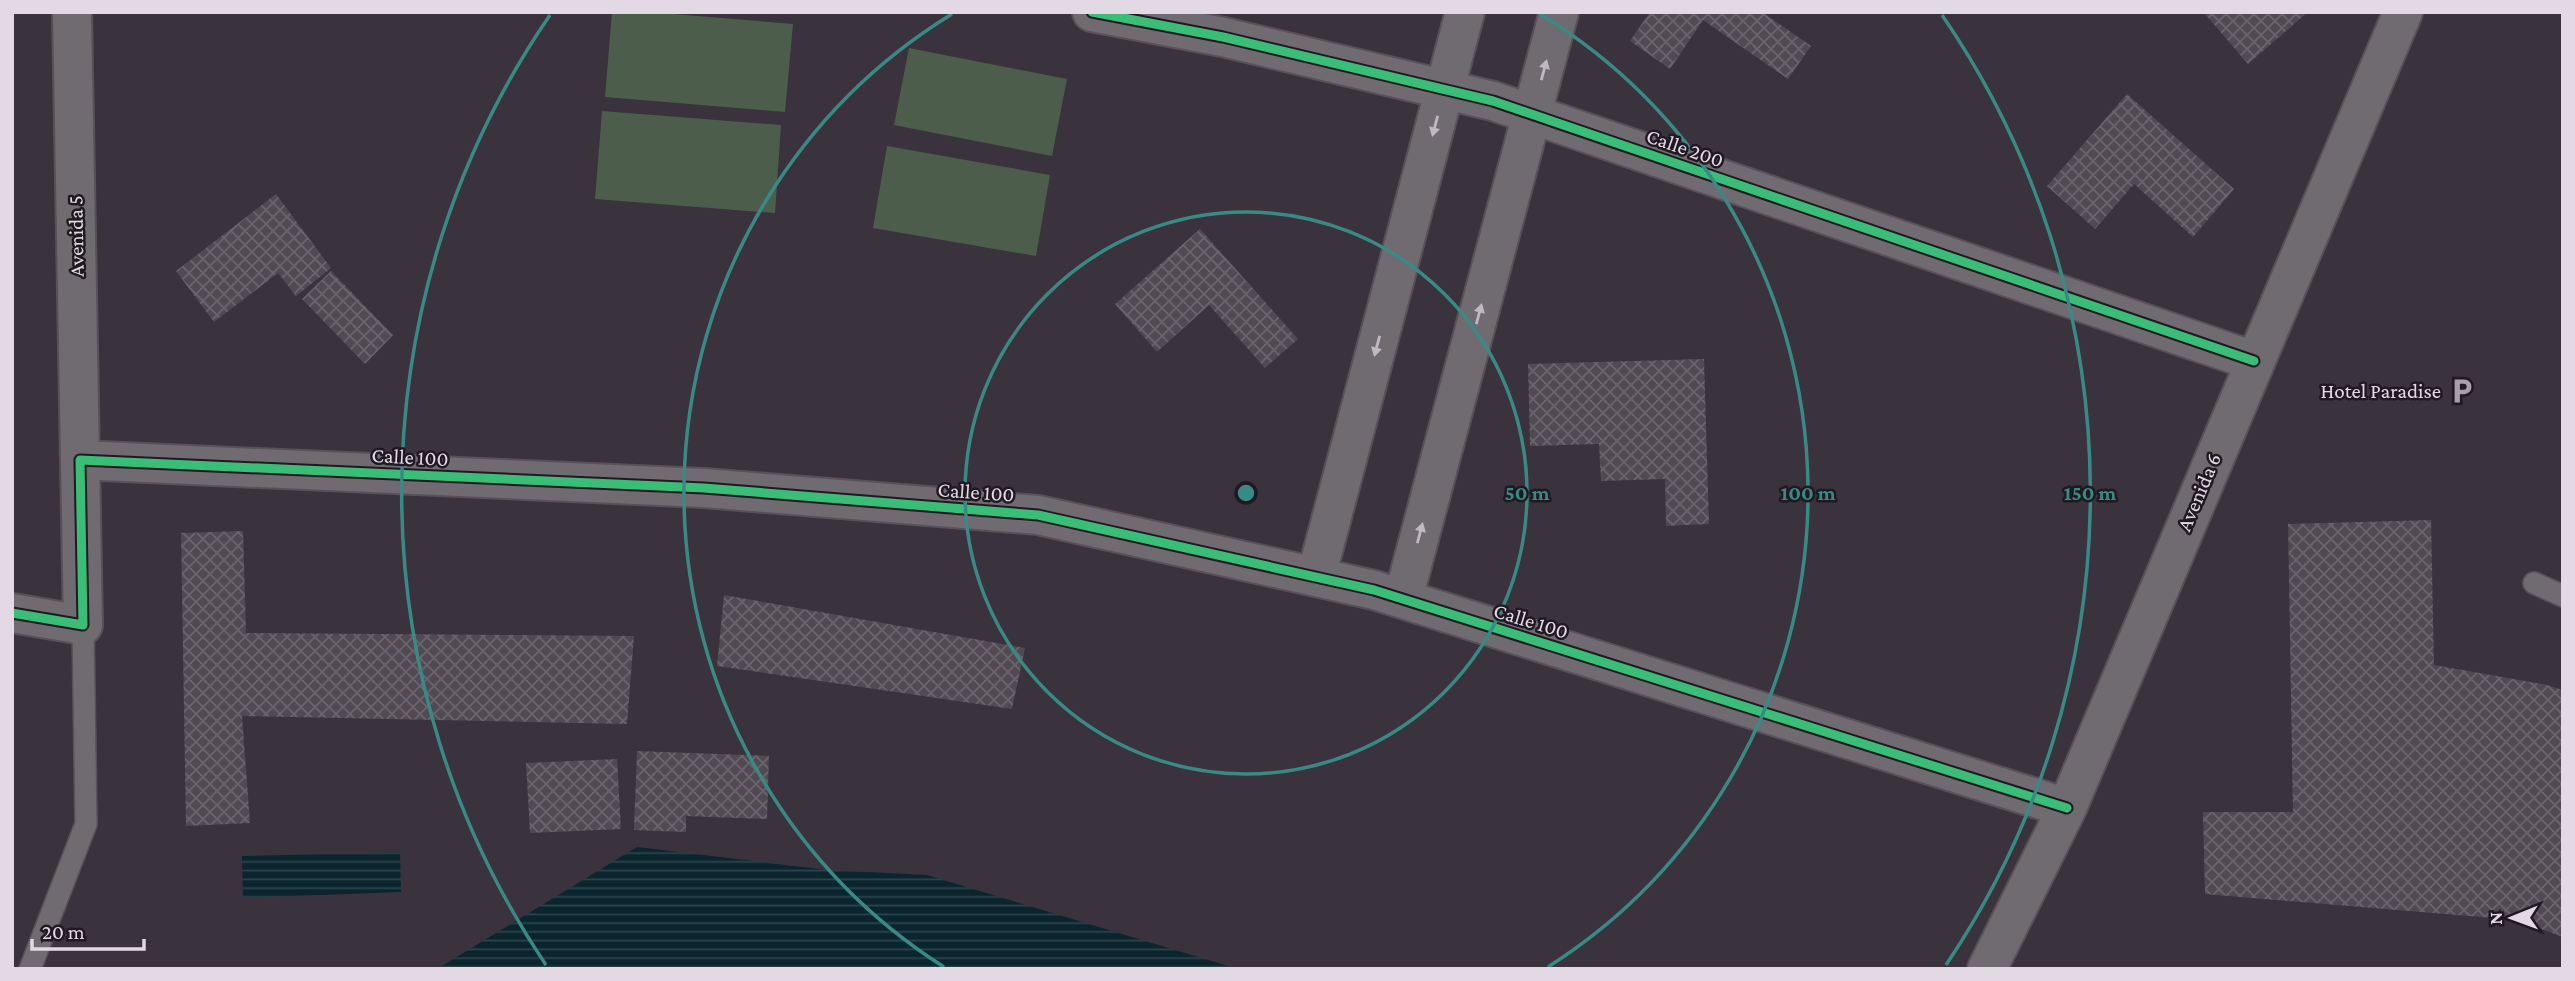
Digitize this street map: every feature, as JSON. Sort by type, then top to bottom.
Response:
[{"type":"street","name":"Calle 200","points":[[1093,12],[1223,37],[1493,100],[2254,361]]},
{"type":"street","points":[[1316,577],[1465,12]]},
{"type":"street","points":[[1403,599],[1559,12]]},
{"type":"street","name":"Avenida 6","points":[[1987,969],[2067,808],[2403,12]]},
{"type":"street","name":"Avenida 5","points":[[64,14],[80,460]]},
{"type":"street","points":[[12,613],[83,625],[80,460]]},
{"type":"street","name":"Calle 100","points":[[80,460],[704,488],[1038,514],[1403,599],[2067,808]]},
{"type":"lane","points":[[2534,583],[2563,596]]},
{"type":"lane","points":[[30,969],[86,824],[83,625]]},
{"type":"green space","points":[[612,12],[649,12],[793,24],[785,112],[605,97]]},
{"type":"green space","points":[[909,48],[1067,79],[1052,156],[894,125]]},
{"type":"green space","points":[[602,111],[781,125],[775,213],[595,199]]},
{"type":"green space","points":[[887,146],[1050,175],[1036,256],[873,228]]},
{"type":"water","points":[[637,847],[827,870],[927,875],[1238,969],[437,969]]},
{"type":"water","points":[[400,852],[401,892],[243,898],[242,856]]},
{"type":"building","points":[[1650,12],[1762,12],[1811,46],[1788,79],[1703,20],[1670,69],[1630,41]]},
{"type":"building","points":[[2206,12],[2308,12],[2248,64]]},
{"type":"building","points":[[2127,94],[2234,189],[2193,237],[2134,184],[2095,229],[2047,186]]},
{"type":"building","points":[[276,194],[331,268],[296,296],[278,273],[214,322],[176,271]]},
{"type":"building","points":[[1200,229],[1298,339],[1265,368],[1209,305],[1157,352],[1115,304]]},
{"type":"building","points":[[331,271],[393,335],[365,364],[302,299]]},
{"type":"building","points":[[1704,359],[1709,524],[1666,526],[1665,479],[1601,481],[1599,444],[1530,446],[1528,364]]},
{"type":"building","points":[[2431,520],[2434,665],[2563,690],[2563,937],[2517,920],[2205,894],[2203,812],[2293,812],[2288,524]]},
{"type":"building","points":[[243,531],[246,633],[634,636],[627,724],[242,716],[250,823],[186,826],[181,533]]},
{"type":"building","points":[[724,595],[1025,648],[1012,709],[717,666]]},
{"type":"building","points":[[637,751],[769,756],[767,819],[686,816],[686,832],[634,830]]},
{"type":"building","points":[[617,759],[621,829],[530,833],[526,763]]},
{"type":"cycle path","points":[[1092,12],[1223,37],[1493,101],[2254,361]]},
{"type":"cycle path","points":[[12,613],[83,625],[80,460],[704,488],[1038,515],[1374,590],[2067,808]]},
{"type":"place","name":"Hotel Paradise","points":[[2462,391]]}]
